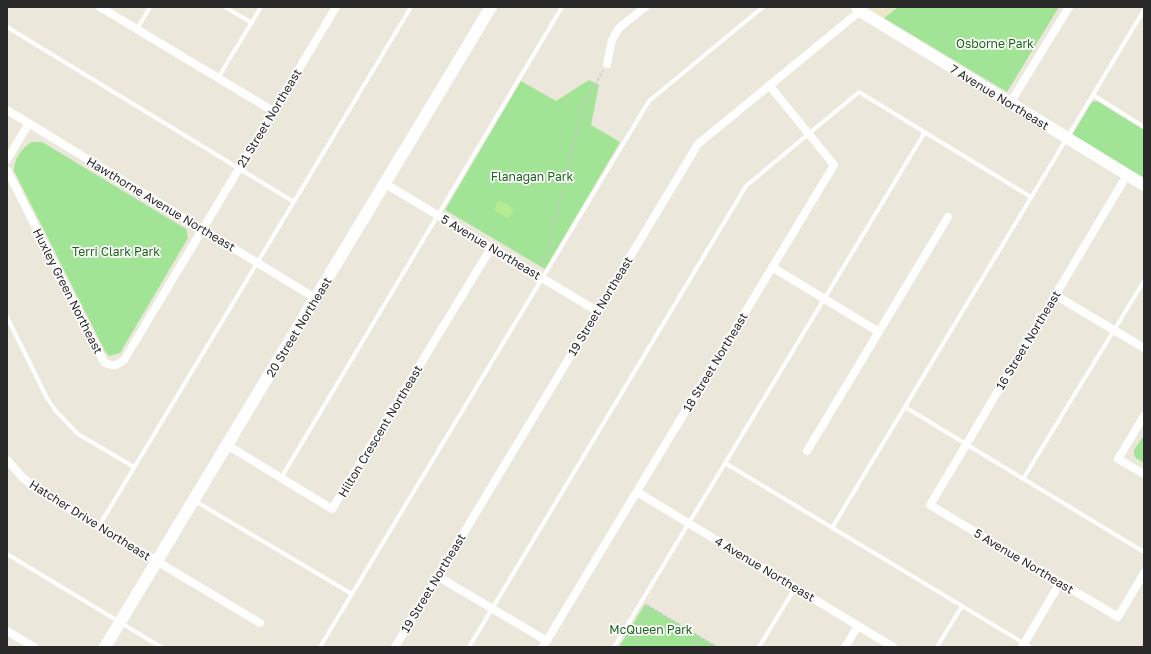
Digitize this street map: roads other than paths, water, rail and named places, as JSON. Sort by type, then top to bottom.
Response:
[{"type":"street","points":[[100,7],[273,111]]},
{"type":"street","name":"21 Street Northeast","points":[[202,229],[336,7]]},
{"type":"street","name":"20 Street Northeast","points":[[105,647],[491,7]]},
{"type":"street","points":[[607,64],[612,40],[619,28],[645,7]]},
{"type":"street","points":[[1010,103],[1069,7]]},
{"type":"street","name":"7 Avenue Northeast","points":[[858,9],[1144,185]]},
{"type":"street","name":"19 Street Northeast","points":[[395,647],[698,144],[858,9]]},
{"type":"street","name":"18 Street Northeast","points":[[545,644],[834,164],[769,85]]},
{"type":"street","name":"Hawthorne Avenue Northeast","points":[[7,110],[315,298]]},
{"type":"street","points":[[7,160],[29,123]]},
{"type":"street","name":"Huxley Green Northeast","points":[[7,170],[99,353],[104,362],[111,366],[118,365],[124,360],[202,229]]},
{"type":"street","name":"16 Street Northeast","points":[[930,505],[1127,175]]},
{"type":"street","name":"5 Avenue Northeast","points":[[384,183],[597,312]]},
{"type":"street","points":[[807,451],[948,217]]},
{"type":"street","name":"Hilton Crescent Northeast","points":[[227,445],[332,509],[491,248]]},
{"type":"street","points":[[772,267],[879,332]]},
{"type":"street","points":[[1055,295],[1144,348]]},
{"type":"street","points":[[1144,416],[1118,459],[1144,474]]},
{"type":"street","name":"Hatcher Drive Northeast","points":[[8,462],[23,478],[41,492],[260,623]]},
{"type":"street","name":"4 Avenue Northeast","points":[[637,492],[893,647]]},
{"type":"street","name":"5 Avenue Northeast","points":[[930,505],[1118,618],[1144,574]]},
{"type":"street","points":[[437,576],[492,609],[545,644]]},
{"type":"street","points":[[1025,646],[1060,583]]},
{"type":"street","points":[[845,647],[858,626]]},
{"type":"street","points":[[7,631],[34,647]]},
{"type":"lane","points":[[137,29],[150,7]]},
{"type":"lane","points":[[226,7],[252,23]]},
{"type":"lane","points":[[218,78],[261,7]]},
{"type":"lane","points":[[99,526],[411,7]]},
{"type":"lane","points":[[281,478],[562,7]]},
{"type":"lane","points":[[320,647],[539,277],[649,101],[763,7]]},
{"type":"lane","points":[[832,528],[1144,10]]},
{"type":"lane","points":[[7,27],[294,202]]},
{"type":"lane","points":[[469,647],[746,186],[859,92],[1031,197]]},
{"type":"lane","points":[[1093,95],[1144,126]]},
{"type":"lane","points":[[614,647],[925,132]]},
{"type":"lane","points":[[1023,479],[1144,281]]},
{"type":"lane","points":[[7,317],[54,410],[78,434],[134,467]]},
{"type":"lane","points":[[905,407],[1144,552]]},
{"type":"lane","points":[[725,463],[962,606],[1025,646]]},
{"type":"lane","points":[[193,500],[352,594]]},
{"type":"lane","points":[[7,554],[161,647]]},
{"type":"lane","points":[[759,647],[795,588]]},
{"type":"lane","points":[[937,647],[962,606]]},
{"type":"park label","name":"Osborne Park","points":[[995,43]]},
{"type":"park label","name":"Flanagan Park","points":[[532,176]]},
{"type":"park label","name":"Terri Clark Park","points":[[116,251]]},
{"type":"park label","name":"McQueen Park","points":[[651,629]]}]
